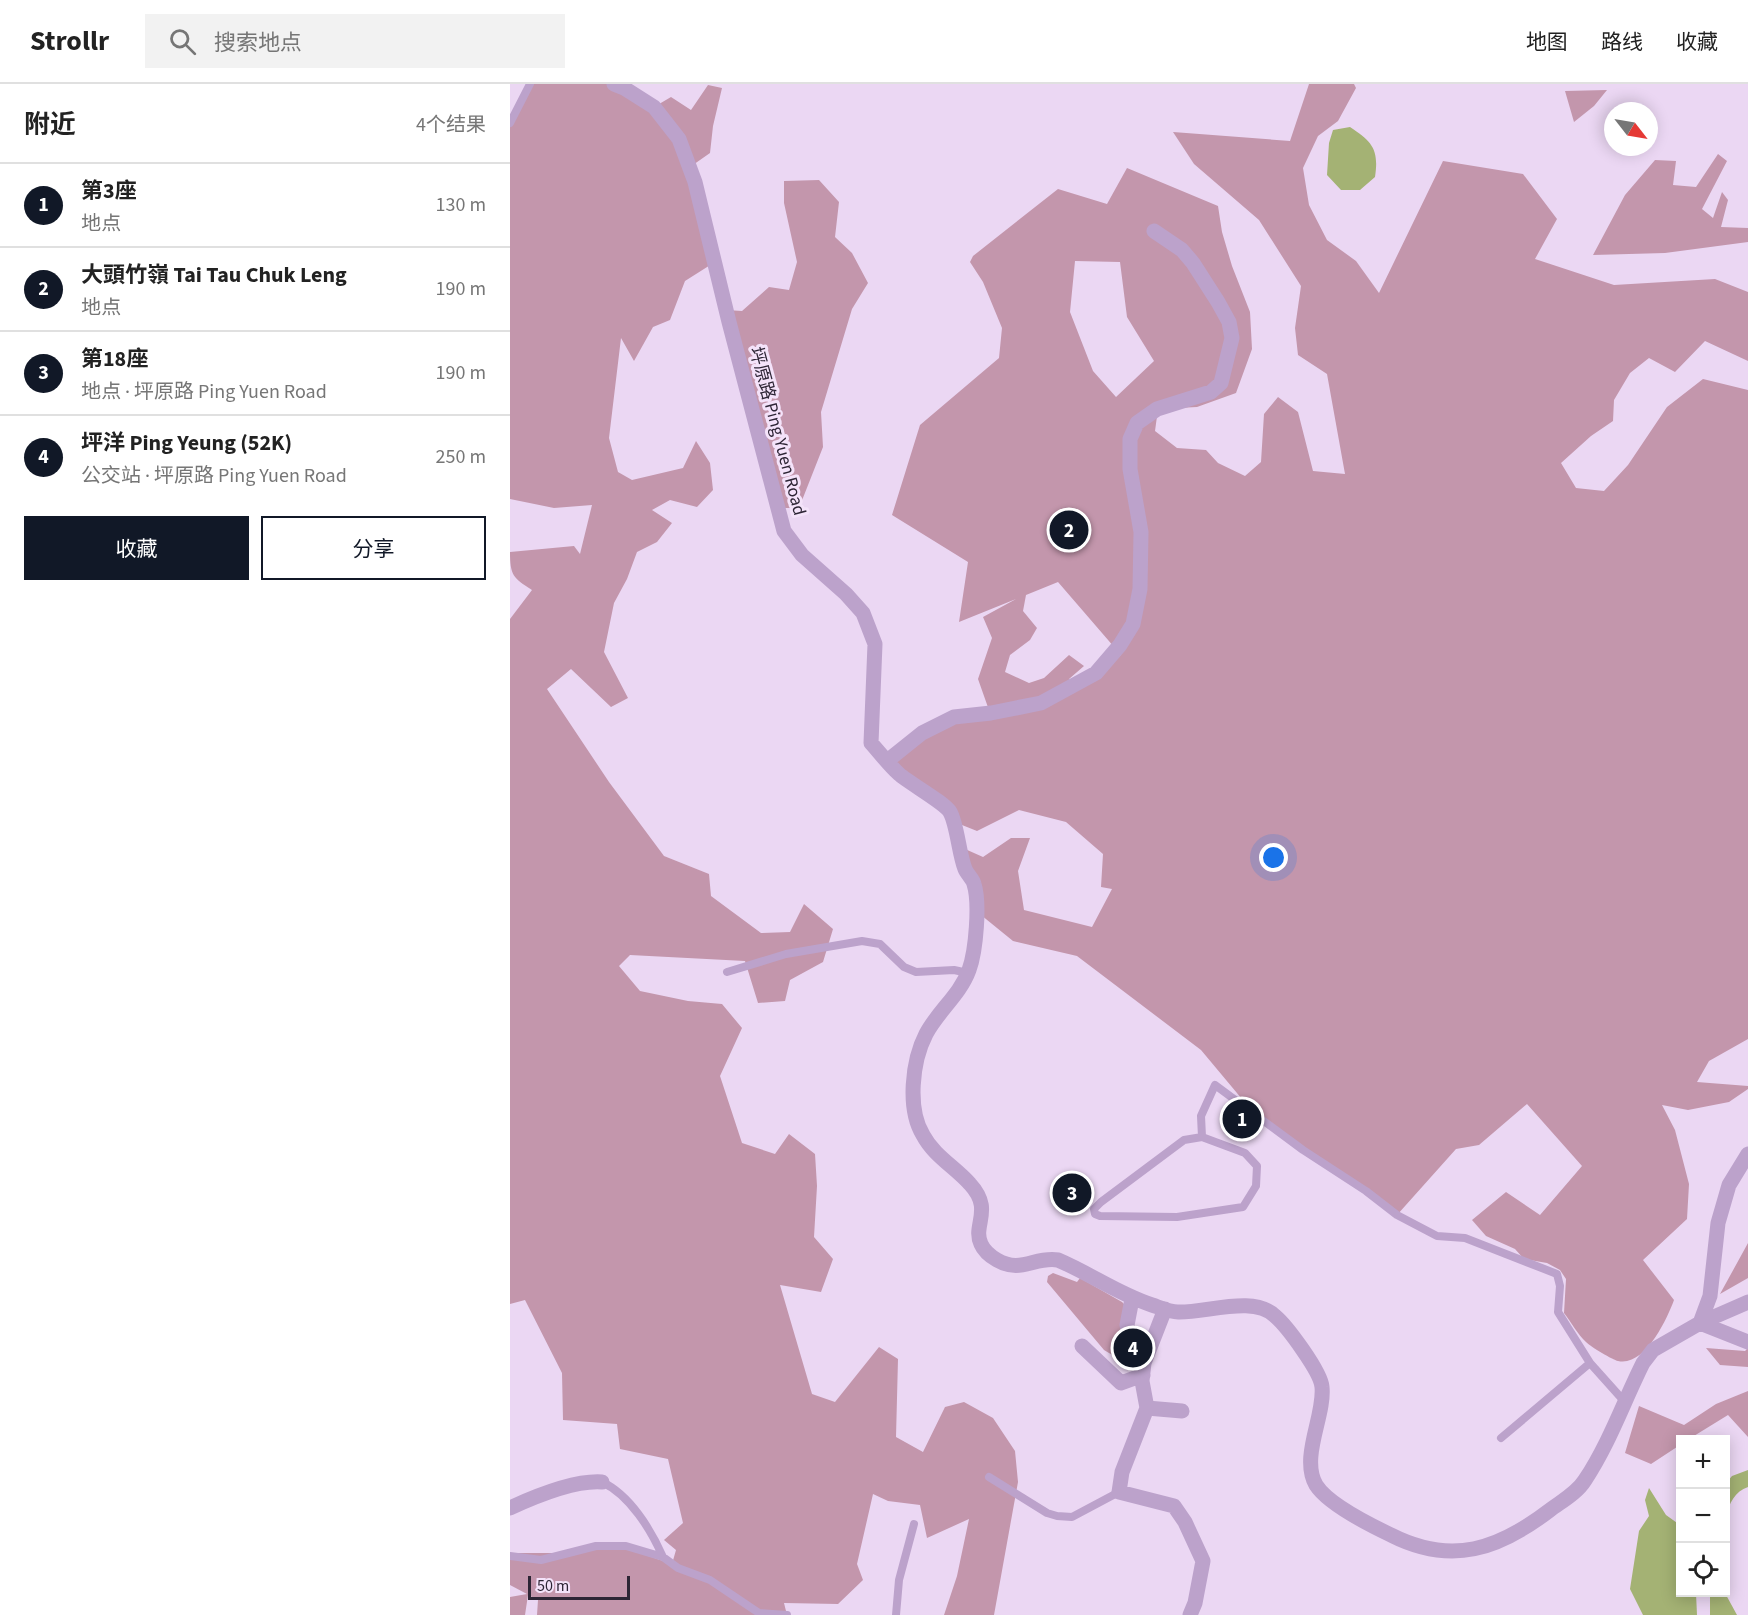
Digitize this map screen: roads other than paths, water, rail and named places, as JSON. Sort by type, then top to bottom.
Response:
[{"type":"street","name":"坪原路 Ping Yuen Road","points":[[614,84],[654,107],[680,139],[695,182],[784,531],[802,555],[846,594],[863,613],[875,644],[871,743],[899,774],[950,811],[966,871],[974,883],[977,929],[968,973],[956,996],[931,1027],[923,1041],[915,1072],[913,1107],[921,1133],[935,1152],[970,1183],[978,1194],[982,1212],[980,1243],[992,1257],[1011,1266],[1058,1260],[1132,1299],[1165,1310],[1178,1312],[1243,1306],[1266,1308],[1277,1317],[1320,1375],[1323,1398],[1311,1451],[1316,1484],[1334,1502],[1401,1540],[1439,1550],[1484,1548],[1505,1540],[1569,1496],[1583,1483],[1599,1457],[1624,1401]]},
{"type":"street","points":[[887,761],[922,734],[954,717],[991,713],[1041,703],[1096,673],[1120,645],[1133,624],[1140,589],[1141,532],[1130,469],[1130,439],[1137,423],[1157,409],[1211,392],[1221,383],[1232,338],[1229,322],[1193,263],[1182,250],[1154,231]]},
{"type":"street","points":[[1700,1323],[1710,1296],[1718,1223],[1729,1185],[1748,1154]]},
{"type":"street","points":[[1132,1299],[1127,1318],[1128,1325],[1143,1375]]},
{"type":"street","points":[[1624,1401],[1643,1363],[1653,1350],[1700,1323],[1748,1302]]},
{"type":"street","points":[[1165,1310],[1144,1363],[1144,1401],[1147,1408],[1122,1472],[1119,1492],[1174,1506],[1185,1521],[1203,1561],[1195,1603],[1190,1615]]},
{"type":"street","points":[[1700,1323],[1748,1342]]},
{"type":"street","points":[[1082,1346],[1121,1383],[1143,1375]]},
{"type":"street","points":[[1147,1408],[1182,1411]]},
{"type":"street","points":[[510,1508],[527,1500],[588,1481],[602,1482]]},
{"type":"lane","points":[[510,123],[530,84]]},
{"type":"lane","points":[[727,972],[786,954],[862,941],[880,944],[904,967],[916,972],[954,970],[968,973]]},
{"type":"lane","points":[[1202,1137],[1201,1116],[1215,1085],[1397,1215],[1437,1236],[1466,1239],[1557,1274],[1560,1286],[1558,1312],[1590,1363],[1624,1401]]},
{"type":"lane","points":[[1202,1137],[1245,1153],[1257,1166],[1256,1186],[1243,1207],[1177,1217],[1100,1216],[1095,1214],[1094,1209],[1101,1202],[1184,1140],[1202,1137]]},
{"type":"lane","points":[[1501,1438],[1590,1363]]},
{"type":"lane","points":[[989,1477],[1047,1513],[1057,1516],[1072,1517],[1119,1492]]},
{"type":"lane","points":[[602,1482],[611,1486],[630,1504],[653,1535],[663,1557]]},
{"type":"lane","points":[[896,1615],[899,1580],[914,1524]]},
{"type":"lane","points":[[510,1556],[540,1560],[596,1546],[626,1546],[663,1557],[678,1568],[710,1580],[758,1614],[787,1615]]},
{"type":"place","name":"大頭竹嶺 Tai Tau Chuk Leng","points":[[1069,530]]},
{"type":"place","name":"第3座","points":[[1242,1119]]},
{"type":"place","name":"第18座","points":[[1072,1193]]},
{"type":"place","name":"坪洋 Ping Yeung (52K)","points":[[1133,1348]]}]
